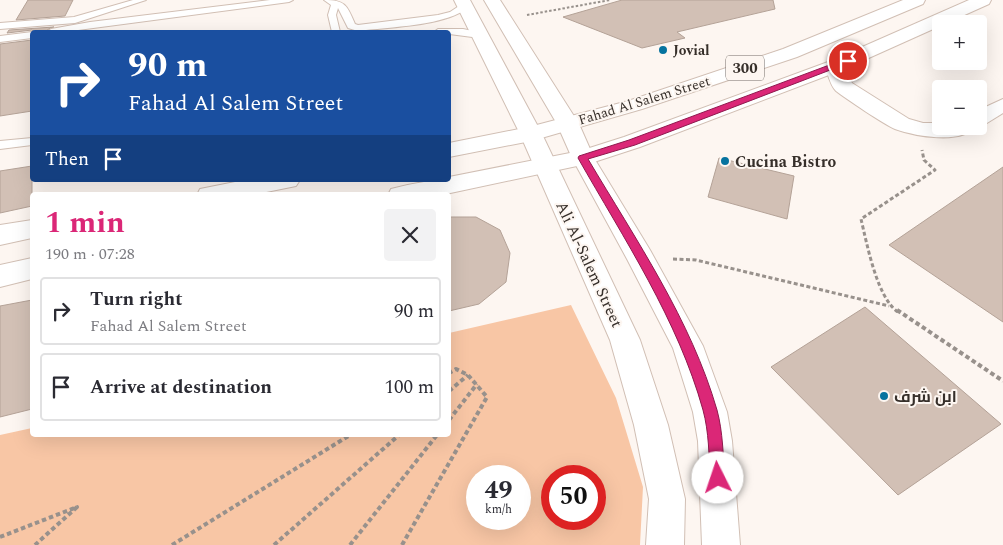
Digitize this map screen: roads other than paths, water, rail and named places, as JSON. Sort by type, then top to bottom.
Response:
[{"type":"main road","points":[[492,0],[568,124],[583,158],[688,346],[710,412],[715,441],[723,543]]},
{"type":"main road","name":"Fahad Al Salem Street","points":[[451,150],[531,134],[634,105],[790,53],[917,0]]},
{"type":"main road","name":"Fahad Al Salem Street","points":[[415,192],[583,158],[632,142],[835,66],[983,0]]},
{"type":"main road","name":"Ali Al-Salem Street","points":[[463,3],[531,134],[625,340],[651,425],[667,498],[665,545]]},
{"type":"main road","points":[[835,66],[843,86],[901,124],[923,130],[932,130]]},
{"type":"main road","points":[[987,114],[1003,105]]},
{"type":"main road","points":[[225,192],[277,182]]},
{"type":"main road","points":[[0,235],[30,228]]},
{"type":"main road","points":[[0,276],[30,269]]},
{"type":"lane","points":[[0,26],[75,20],[142,0]]},
{"type":"lane","points":[[82,27],[132,13],[229,0]]},
{"type":"lane","points":[[256,0],[278,1]]},
{"type":"lane","points":[[63,30],[289,0]]},
{"type":"lane","points":[[332,1],[344,8],[351,26],[363,28],[446,16],[463,3]]},
{"type":"lane","points":[[332,1],[332,15],[336,30]]},
{"type":"lane","points":[[451,32],[480,35]]},
{"type":"lane","points":[[0,39],[30,35]]},
{"type":"lane","points":[[0,145],[30,142]]},
{"type":"place","name":"Jovial","points":[[663,50]]},
{"type":"place","name":"Cucina Bistro","points":[[725,161]]},
{"type":"place","name":"ابن شرف","points":[[884,396]]}]
